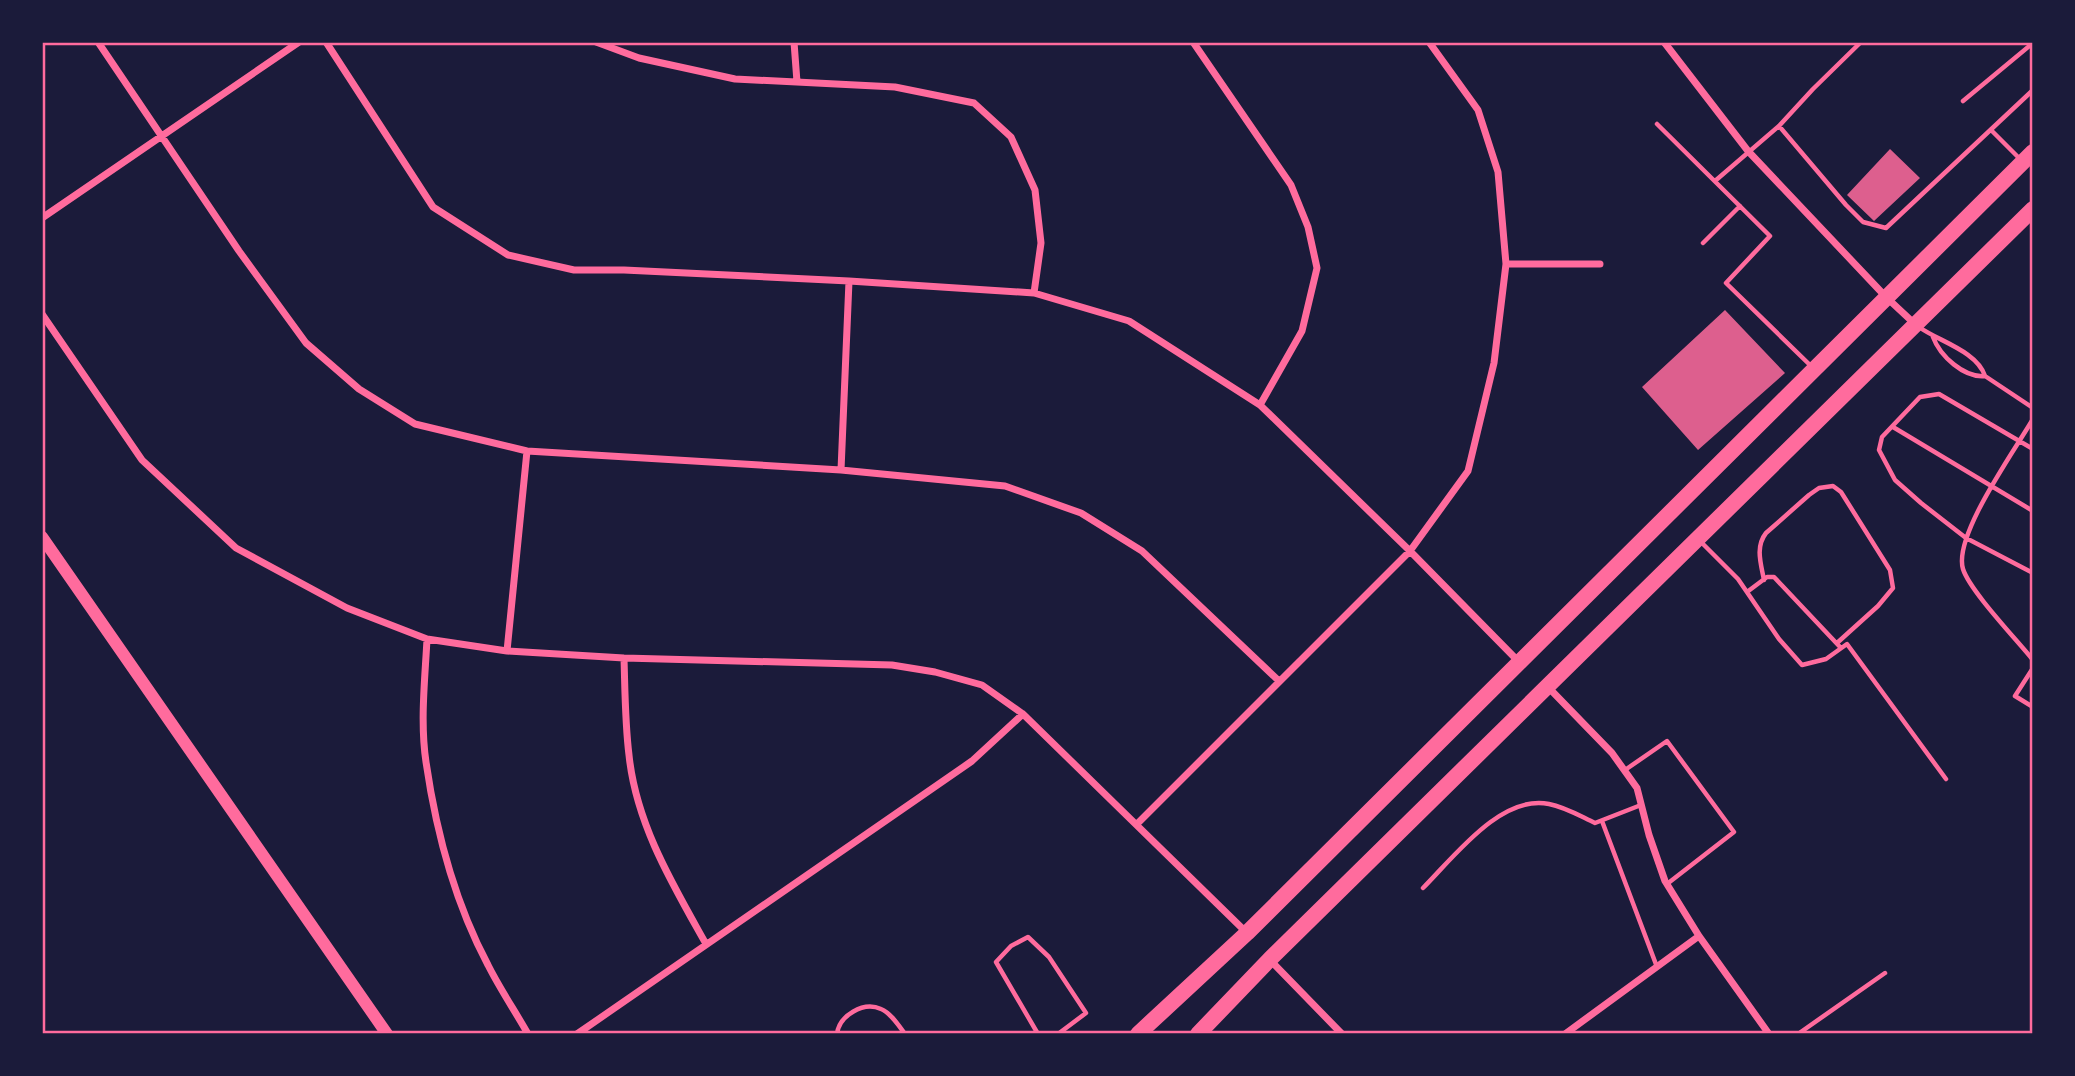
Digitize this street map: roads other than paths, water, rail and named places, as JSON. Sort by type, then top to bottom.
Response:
[{"type":"highway","points":[[1138,1034],[1247,933],[2028,157]]},
{"type":"highway","points":[[1198,1034],[1270,959],[1917,326],[2033,209]]},
{"type":"street","points":[[98,42],[160,137],[306,343],[359,389],[415,424],[527,451],[841,470],[1005,486],[1081,513],[1142,551],[1279,681]]},
{"type":"street","points":[[42,218],[299,42]]},
{"type":"street","points":[[326,42],[433,207],[508,255],[574,270],[637,270],[1034,293],[1129,321],[1260,405],[1521,663]]},
{"type":"street","points":[[596,42],[639,58],[735,79],[895,87],[974,103],[1011,137],[1035,190],[1041,243],[1034,293]]},
{"type":"street","points":[[794,42],[797,82]]},
{"type":"street","points":[[1193,42],[1291,185],[1308,227],[1317,268],[1301,331],[1260,405]]},
{"type":"street","points":[[1137,824],[1410,551],[1468,471],[1494,363],[1506,264],[1498,173],[1478,110],[1429,42]]},
{"type":"street","points":[[1664,42],[1748,151],[1886,297],[1917,326]]},
{"type":"street","points":[[1506,264],[1600,264]]},
{"type":"street","points":[[841,470],[849,281]]},
{"type":"street","points":[[42,314],[142,460],[236,548],[347,608],[427,639],[507,651],[624,658],[878,665],[936,672],[982,685],[1023,714],[1247,933]]},
{"type":"street","points":[[507,651],[527,451]]},
{"type":"street","points":[[42,537],[387,1034]]},
{"type":"street","points":[[427,639],[424,696],[426,760],[441,837],[460,903],[487,964],[528,1034]]},
{"type":"street","points":[[624,658],[629,757],[639,803],[661,863],[706,944]]},
{"type":"street","points":[[1547,687],[1612,753],[1637,788],[1667,884],[1699,936],[1769,1034]]},
{"type":"street","points":[[577,1034],[972,761],[1023,714]]},
{"type":"street","points":[[1565,1034],[1699,936]]},
{"type":"street","points":[[1270,959],[1342,1034]]},
{"type":"lane","points":[[1715,182],[1779,126],[1861,42]]},
{"type":"lane","points":[[1963,101],[2033,43]]},
{"type":"lane","points":[[1779,126],[1863,222],[1886,228],[2033,90]]},
{"type":"lane","points":[[1657,124],[1770,236],[1726,283],[1814,369]]},
{"type":"lane","points":[[1991,130],[2028,157]]},
{"type":"lane","points":[[1703,243],[1740,206]]},
{"type":"lane","points":[[1917,326],[1933,337],[1946,340],[1983,368],[1986,376],[2033,408]]},
{"type":"lane","points":[[1933,337],[1939,352],[1963,370],[1975,377],[1986,376]]},
{"type":"lane","points":[[2033,449],[1939,394],[1920,397],[1882,437],[1879,450],[1895,480],[1921,503],[1966,538],[2033,573]]},
{"type":"lane","points":[[2033,419],[1969,528],[1962,550],[1963,570],[1978,593],[2033,660]]},
{"type":"lane","points":[[1892,427],[2033,511]]},
{"type":"lane","points":[[1764,580],[1759,551],[1761,540],[1766,533],[1819,488],[1833,486],[1840,492],[1890,570],[1893,587],[1878,606],[1837,643]]},
{"type":"lane","points":[[1698,539],[1738,579],[1779,639],[1802,665],[1826,659],[1847,644],[1946,779]]},
{"type":"lane","points":[[1747,592],[1764,580],[1774,577],[1841,648]]},
{"type":"lane","points":[[2033,668],[2015,696],[2033,707]]},
{"type":"lane","points":[[1624,771],[1667,741],[1734,832],[1667,884]]},
{"type":"lane","points":[[1423,888],[1489,822],[1511,808],[1529,802],[1549,804],[1595,823],[1641,805]]},
{"type":"lane","points":[[1602,821],[1657,967]]},
{"type":"lane","points":[[1038,1034],[996,962],[1011,946],[1028,937],[1049,957],[1086,1013],[1058,1034]]},
{"type":"lane","points":[[1798,1034],[1885,973]]},
{"type":"lane","points":[[837,1034],[838,1025],[852,1011],[867,1007],[881,1009],[905,1034]]}]
